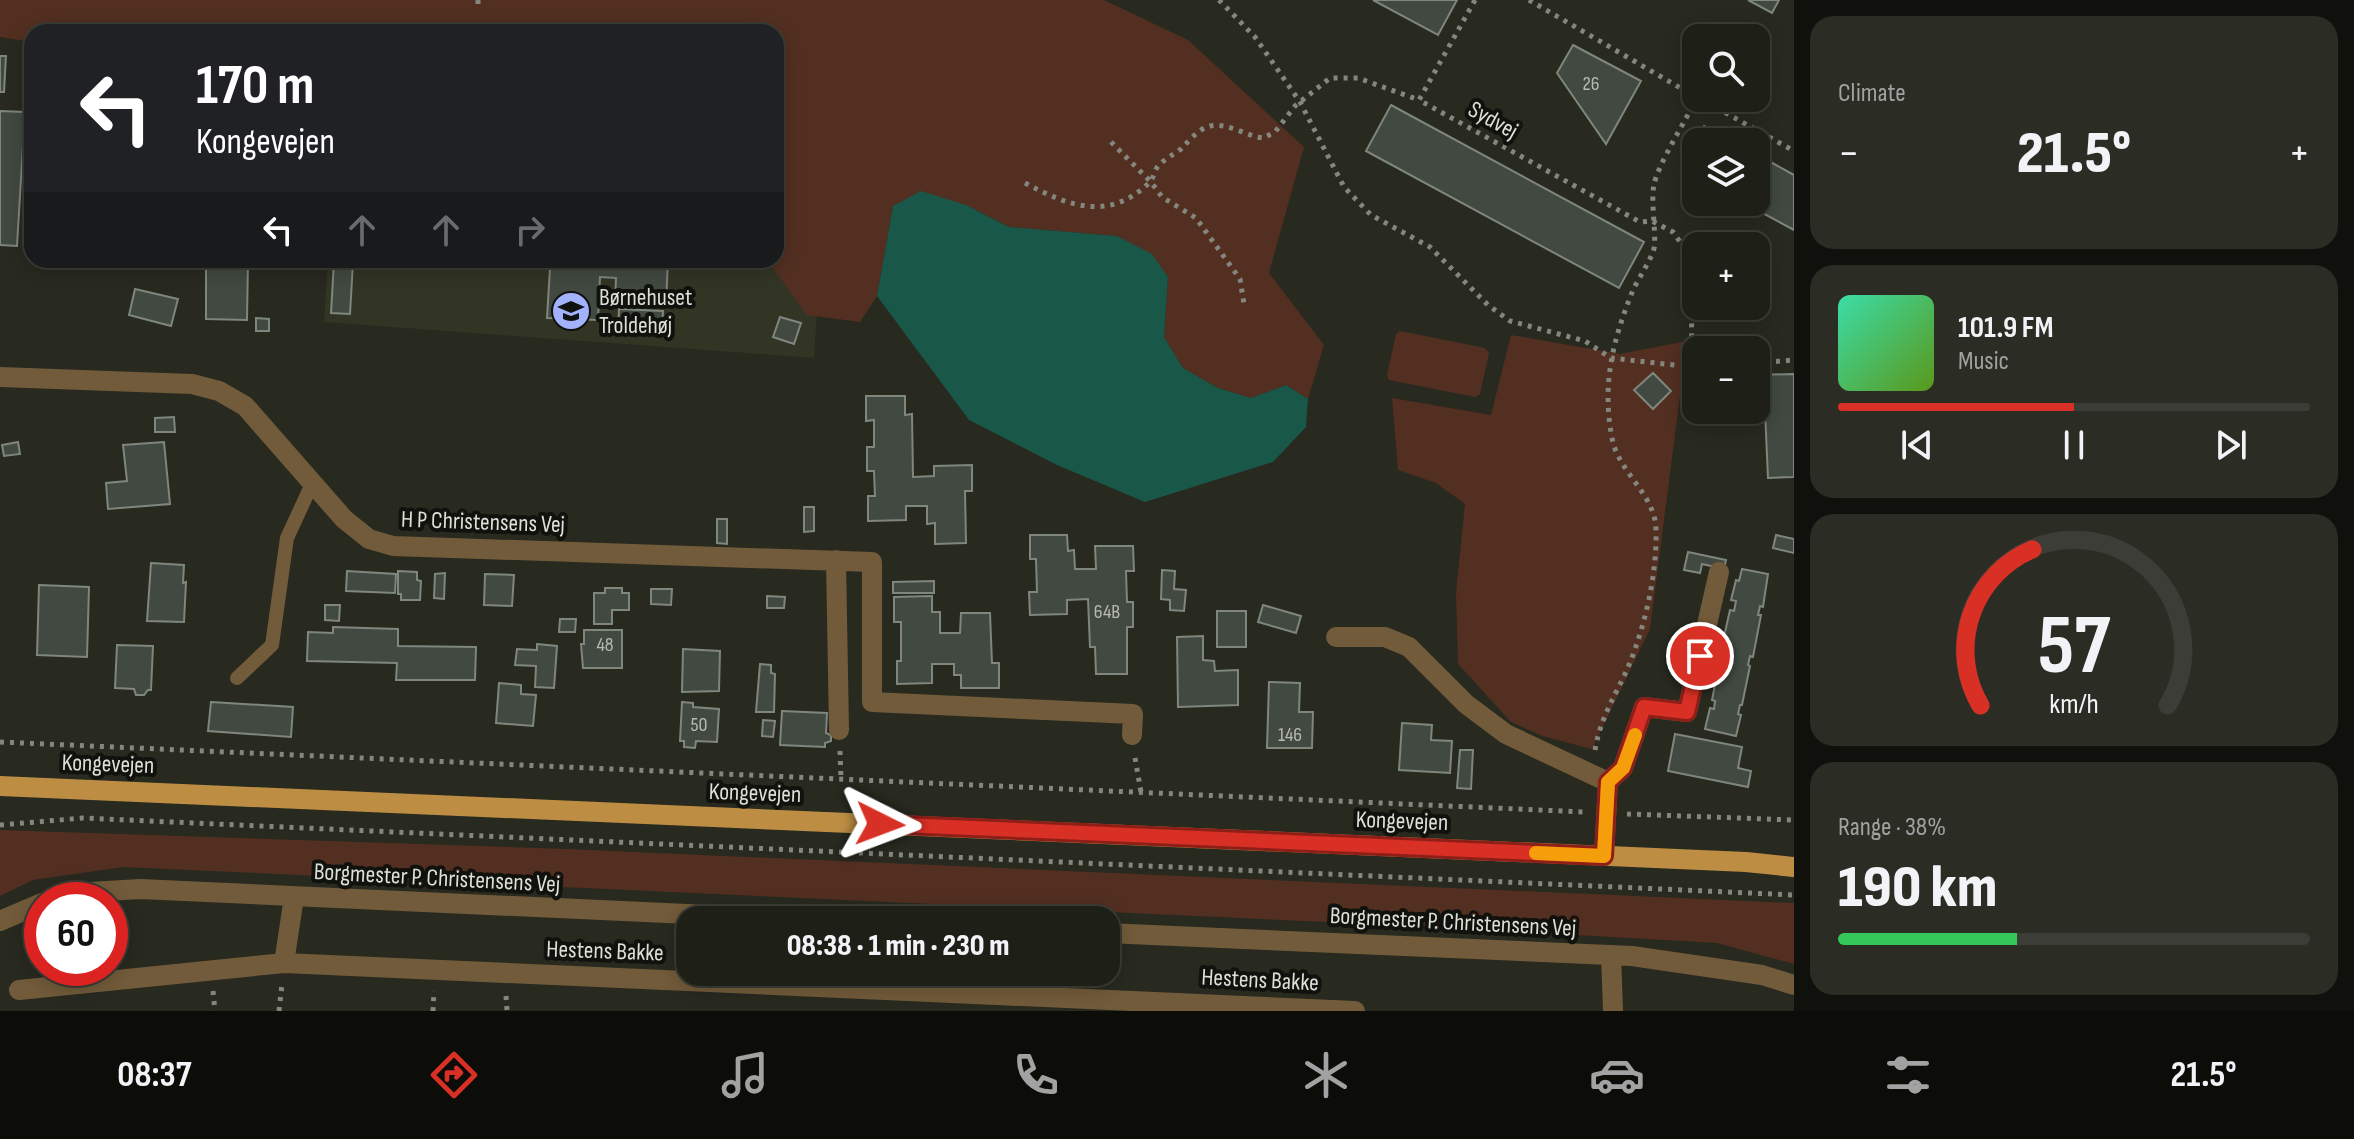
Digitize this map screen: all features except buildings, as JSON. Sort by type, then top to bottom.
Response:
[{"type":"main road","name":"Kongevejen","points":[[0,786],[1746,862],[1794,867]]},
{"type":"main road","name":"Kongevejen","points":[[1746,862],[1794,854]]},
{"type":"street","name":"H P Christensens Vej","points":[[0,377],[192,384],[219,391],[245,406],[344,519],[369,539],[393,546],[872,562],[872,702],[1133,714],[1132,735]]},
{"type":"street","points":[[836,560],[839,730]]},
{"type":"street","points":[[1336,637],[1385,637],[1409,647],[1466,704],[1506,734],[1600,778],[1623,768],[1644,707],[1687,712],[1719,572]]},
{"type":"street","points":[[1600,778],[1607,813],[1604,856]]},
{"type":"street","name":"Borgmester P. Christensens Vej","points":[[128,890],[676,914]]},
{"type":"street","points":[[284,963],[294,897]]},
{"type":"street","points":[[0,921],[24,911]]},
{"type":"street","name":"Borgmester P. Christensens Vej","points":[[1120,934],[1611,955],[1707,965],[1762,975],[1794,985]]},
{"type":"street","points":[[1611,955],[1613,1011]]},
{"type":"street","name":"Hestens Bakke","points":[[19,990],[284,963],[676,974]]},
{"type":"street","name":"Hestens Bakke","points":[[995,986],[1355,1011]]},
{"type":"lane","points":[[237,678],[272,645],[287,538],[312,484]]},
{"type":"path","points":[[478,0],[478,8]]},
{"type":"path","points":[[1219,0],[1255,37],[1300,102],[1344,187],[1371,215],[1430,247],[1488,305],[1510,321],[1585,341],[1611,358],[1682,365]]},
{"type":"path","points":[[1419,100],[1475,0]]},
{"type":"path","points":[[1529,0],[1682,89]]},
{"type":"path","name":"Sydvej","points":[[1151,182],[1157,165],[1202,129],[1214,125],[1263,138],[1275,132],[1300,102],[1330,78],[1358,78],[1419,100],[1640,222],[1652,221],[1673,232],[1691,257],[1693,336]]},
{"type":"path","points":[[1600,778],[1599,725],[1635,651],[1651,591],[1656,529],[1653,509],[1621,462],[1612,440],[1606,385],[1631,294],[1655,248],[1652,221],[1654,183],[1690,112]]},
{"type":"path","points":[[1723,112],[1794,151]]},
{"type":"path","points":[[1111,142],[1162,197],[1196,218],[1240,279],[1244,304]]},
{"type":"path","points":[[1025,183],[1059,201],[1087,207],[1112,206],[1128,200],[1151,182]]},
{"type":"path","points":[[1770,362],[1794,360]]},
{"type":"path","points":[[1132,735],[1141,792]]},
{"type":"path","points":[[0,742],[1794,820]]},
{"type":"path","points":[[0,825],[99,818],[1794,895]]},
{"type":"path","points":[[279,1011],[280,1001]]},
{"type":"shaded area","points":[[0,0],[1104,0],[1188,40],[1304,147],[1269,273],[1324,345],[1308,399],[1286,385],[1251,398],[1218,388],[1183,368],[1164,337],[1168,277],[1117,236],[1009,227],[966,205],[893,206],[877,296],[860,322],[807,315],[773,268],[784,268],[784,24],[24,24],[24,41],[0,37]]},
{"type":"shaded area","name":"Børnehuset Troldehøj","points":[[784,267],[818,299],[814,358],[324,322],[327,268]]},
{"type":"shaded area","points":[[1400,331],[1485,348],[1489,353],[1480,394],[1475,397],[1389,380],[1387,375],[1396,334]]},
{"type":"shaded area","points":[[1511,335],[1620,354],[1682,342],[1682,380],[1650,629],[1592,749],[1542,736],[1511,722],[1458,664],[1456,593],[1465,504],[1436,483],[1398,470],[1392,398],[1491,415]]},
{"type":"shaded area","points":[[0,830],[567,849],[1794,903],[1794,964],[1717,943],[1120,913],[1120,906],[976,906],[123,867],[24,882],[0,896]]},
{"type":"water","points":[[921,191],[966,205],[1009,227],[1117,236],[1152,254],[1168,277],[1164,337],[1183,368],[1218,388],[1251,398],[1286,385],[1308,399],[1306,427],[1273,462],[1145,502],[1057,465],[969,420],[877,296],[893,206]]},
{"type":"slow traffic","points":[[1536,853],[1604,856],[1608,782],[1623,768],[1635,735]]},
{"type":"place","name":"Børnehuset Troldehøj","points":[[571,311]]},
{"type":"route","points":[[880,824],[1604,856],[1608,782],[1623,768],[1644,707],[1687,712],[1700,656]]}]
